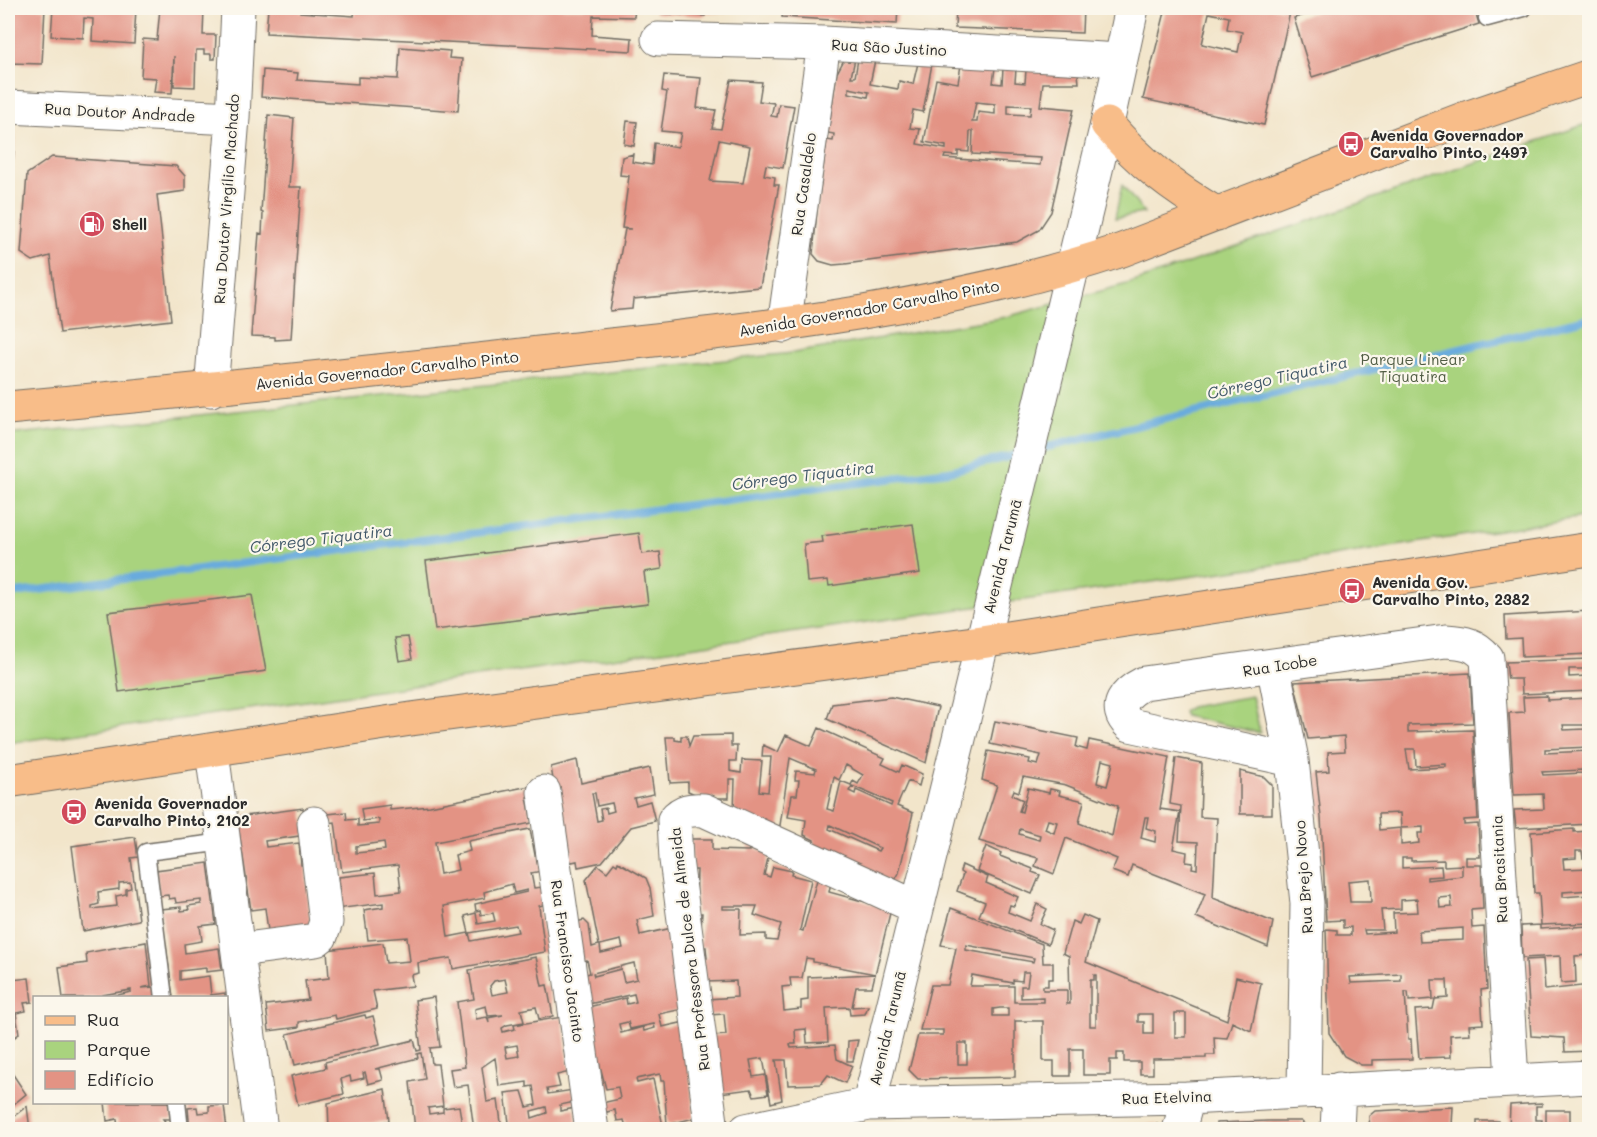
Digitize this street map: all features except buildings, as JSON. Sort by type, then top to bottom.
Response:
[{"type":"main road","name":"Avenida Governador Carvalho Pinto","points":[[8,408],[212,390],[784,326],[993,287],[1073,266],[1217,214],[1463,119],[1590,76]]},
{"type":"main road","points":[[1107,124],[1143,164],[1170,186],[1217,214]]},
{"type":"main road","points":[[8,781],[411,719],[981,642],[1590,549]]},
{"type":"street","name":"Rua Doutor Virgílio Machado","points":[[212,390],[233,118],[238,8]]},
{"type":"street","name":"Avenida Tarumã","points":[[869,1104],[1073,266],[1132,8]]},
{"type":"street","name":"Rua São Justino","points":[[658,39],[824,43],[1120,60]]},
{"type":"street","name":"Rua Casaldelo","points":[[784,326],[824,43]]},
{"type":"street","name":"Rua Doutor Andrade","points":[[8,107],[233,118]]},
{"type":"street","name":"Rua Icobe","points":[[1292,760],[1130,724],[1123,718],[1121,708],[1123,698],[1131,690],[1144,684],[1446,641],[1465,642],[1478,647],[1487,658]]},
{"type":"street","name":"Rua Brasitania","points":[[1487,658],[1512,1080]]},
{"type":"street","name":"Rua Brejo Novo","points":[[1273,665],[1292,760],[1307,903],[1304,1090]]},
{"type":"street","points":[[212,751],[261,1130]]},
{"type":"street","name":"Rua Francisco Jacinto","points":[[544,792],[592,1130]]},
{"type":"street","name":"Rua Professora Dulce de Almeida","points":[[712,1130],[676,860],[674,820],[678,814],[695,809],[704,810],[916,907]]},
{"type":"street","points":[[238,950],[316,940],[321,936],[326,922],[314,823]]},
{"type":"street","name":"Rua Etelvina","points":[[763,1128],[869,1104],[1188,1098],[1304,1090],[1590,1077]]},
{"type":"street","points":[[1337,1130],[1339,1089]]},
{"type":"street","points":[[1179,1130],[1188,1098]]},
{"type":"lane","points":[[1487,18],[1524,8]]},
{"type":"lane","points":[[164,996],[146,852],[224,842]]},
{"type":"lane","points":[[177,1104],[180,1130]]},
{"type":"green space","name":"Parque Linear Tiquatira","points":[[1589,123],[1589,516],[1280,564],[8,743],[8,435],[793,353],[1006,317],[1134,282]]},
{"type":"green space","points":[[1122,185],[1144,213],[1115,218]]},
{"type":"green space","points":[[1252,696],[1260,733],[1185,716],[1183,712],[1190,707]]},
{"type":"waterway","name":"Córrego Tiquatira","points":[[1035,450],[1590,318]]},
{"type":"waterway","name":"Córrego Tiquatira","points":[[8,594],[949,471],[1020,454]]},
{"type":"place","name":"Avenida Governador Carvalho Pinto, 2497","points":[[1351,144]]},
{"type":"place","name":"Shell","points":[[92,224]]},
{"type":"place","name":"Avenida Gov. Carvalho Pinto, 2382","points":[[1352,591]]},
{"type":"place","name":"Avenida Governador Carvalho Pinto, 2102","points":[[74,812]]}]
